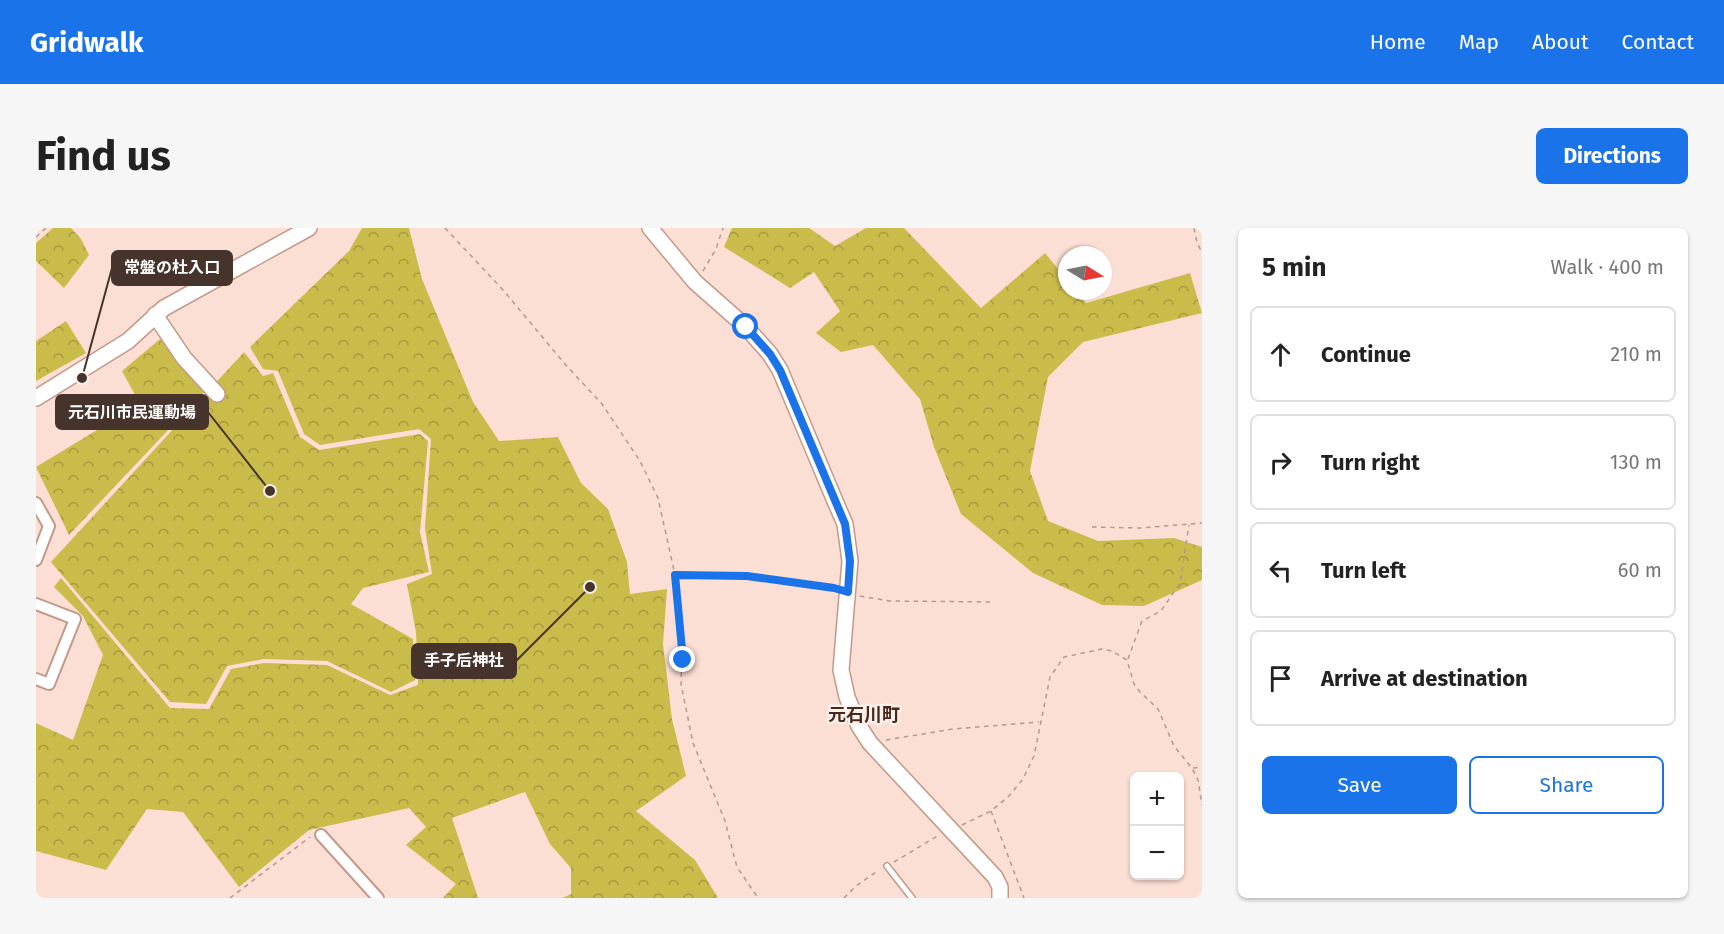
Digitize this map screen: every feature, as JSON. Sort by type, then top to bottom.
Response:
[{"type":"street","points":[[36,398],[128,341],[155,315],[309,228]]},
{"type":"street","points":[[650,228],[695,282],[758,338],[780,370],[845,524],[850,561],[841,670],[847,696],[859,726],[870,743],[995,877],[1000,887],[1000,898]]},
{"type":"street","points":[[155,315],[184,358],[217,394]]},
{"type":"street","points":[[36,502],[49,526],[36,560]]},
{"type":"street","points":[[36,604],[75,619],[49,684],[36,679]]},
{"type":"street","points":[[321,834],[378,898]]},
{"type":"lane","points":[[887,866],[912,898]]},
{"type":"path","points":[[36,237],[46,228]]},
{"type":"path","points":[[445,228],[504,291],[564,363],[602,404],[631,445],[658,498],[675,575],[682,640],[681,684],[693,743],[725,821],[737,867],[758,898]]},
{"type":"path","points":[[695,282],[716,249],[723,228]]},
{"type":"path","points":[[1194,228],[1197,243],[1202,252]]},
{"type":"path","points":[[1092,527],[1140,528],[1202,523]]},
{"type":"path","points":[[1189,525],[1180,583],[1161,611],[1142,621],[1127,660],[1134,684],[1158,709],[1174,746],[1192,768],[1198,780],[1202,805]]},
{"type":"path","points":[[675,575],[747,576],[834,588],[889,601],[994,602]]},
{"type":"path","points":[[844,898],[856,886],[887,866],[949,830],[991,811],[1009,796],[1023,780],[1034,756],[1050,677],[1064,657],[1102,649],[1112,651],[1127,660]]},
{"type":"path","points":[[870,743],[953,729],[1040,722]]},
{"type":"path","points":[[1192,768],[1202,767]]},
{"type":"path","points":[[991,811],[1024,898]]},
{"type":"path","points":[[230,898],[314,834],[321,834]]},
{"type":"green space","points":[[53,228],[71,228],[81,239],[89,255],[64,288],[36,261],[36,243]]},
{"type":"green space","points":[[362,228],[409,228],[422,279],[473,402],[499,441],[558,437],[581,483],[608,509],[627,562],[630,594],[667,589],[663,644],[672,719],[686,776],[636,811],[695,860],[718,898],[563,898],[571,894],[571,868],[550,844],[525,792],[452,818],[478,898],[443,898],[456,884],[406,845],[426,827],[409,808],[309,830],[239,887],[183,812],[147,809],[106,870],[36,851],[36,723],[73,740],[103,655],[83,616],[54,587],[61,578],[170,708],[209,709],[231,669],[264,663],[327,665],[390,695],[418,685],[416,632],[407,584],[432,574],[425,528],[431,439],[419,429],[320,445],[304,434],[278,371],[263,369],[250,347],[349,251]]},
{"type":"green space","points":[[732,228],[809,228],[835,246],[866,228],[904,228],[981,308],[1045,253],[1058,269],[1058,300],[1084,300],[1086,303],[1112,300],[1112,296],[1190,273],[1202,313],[1083,342],[1048,377],[1030,471],[1048,521],[1098,541],[1174,538],[1202,547],[1202,580],[1144,606],[1102,605],[1033,573],[961,514],[934,447],[920,399],[873,345],[841,352],[816,333],[840,311],[814,272],[790,288],[724,247]]},
{"type":"green space","points":[[66,321],[86,353],[36,381],[36,341]]},
{"type":"green space","points":[[160,339],[206,390],[69,535],[36,467],[140,404],[122,371]]},
{"type":"green space","points":[[244,352],[263,376],[273,373],[300,437],[319,450],[420,434],[428,441],[420,532],[429,572],[363,588],[351,604],[413,639],[415,680],[391,692],[327,661],[264,659],[227,666],[206,704],[170,702],[51,562]]},
{"type":"place","name":"常盤の杜入口","points":[[82,378]]},
{"type":"place","name":"元石川市民運動場","points":[[270,491]]},
{"type":"place","name":"手子后神社","points":[[590,587]]},
{"type":"district","name":"元石川町","points":[[864,715]]},
{"type":"route","points":[[683,660],[675,575],[747,576],[848,592],[850,561],[845,524],[780,370],[758,338],[746,327]]}]
